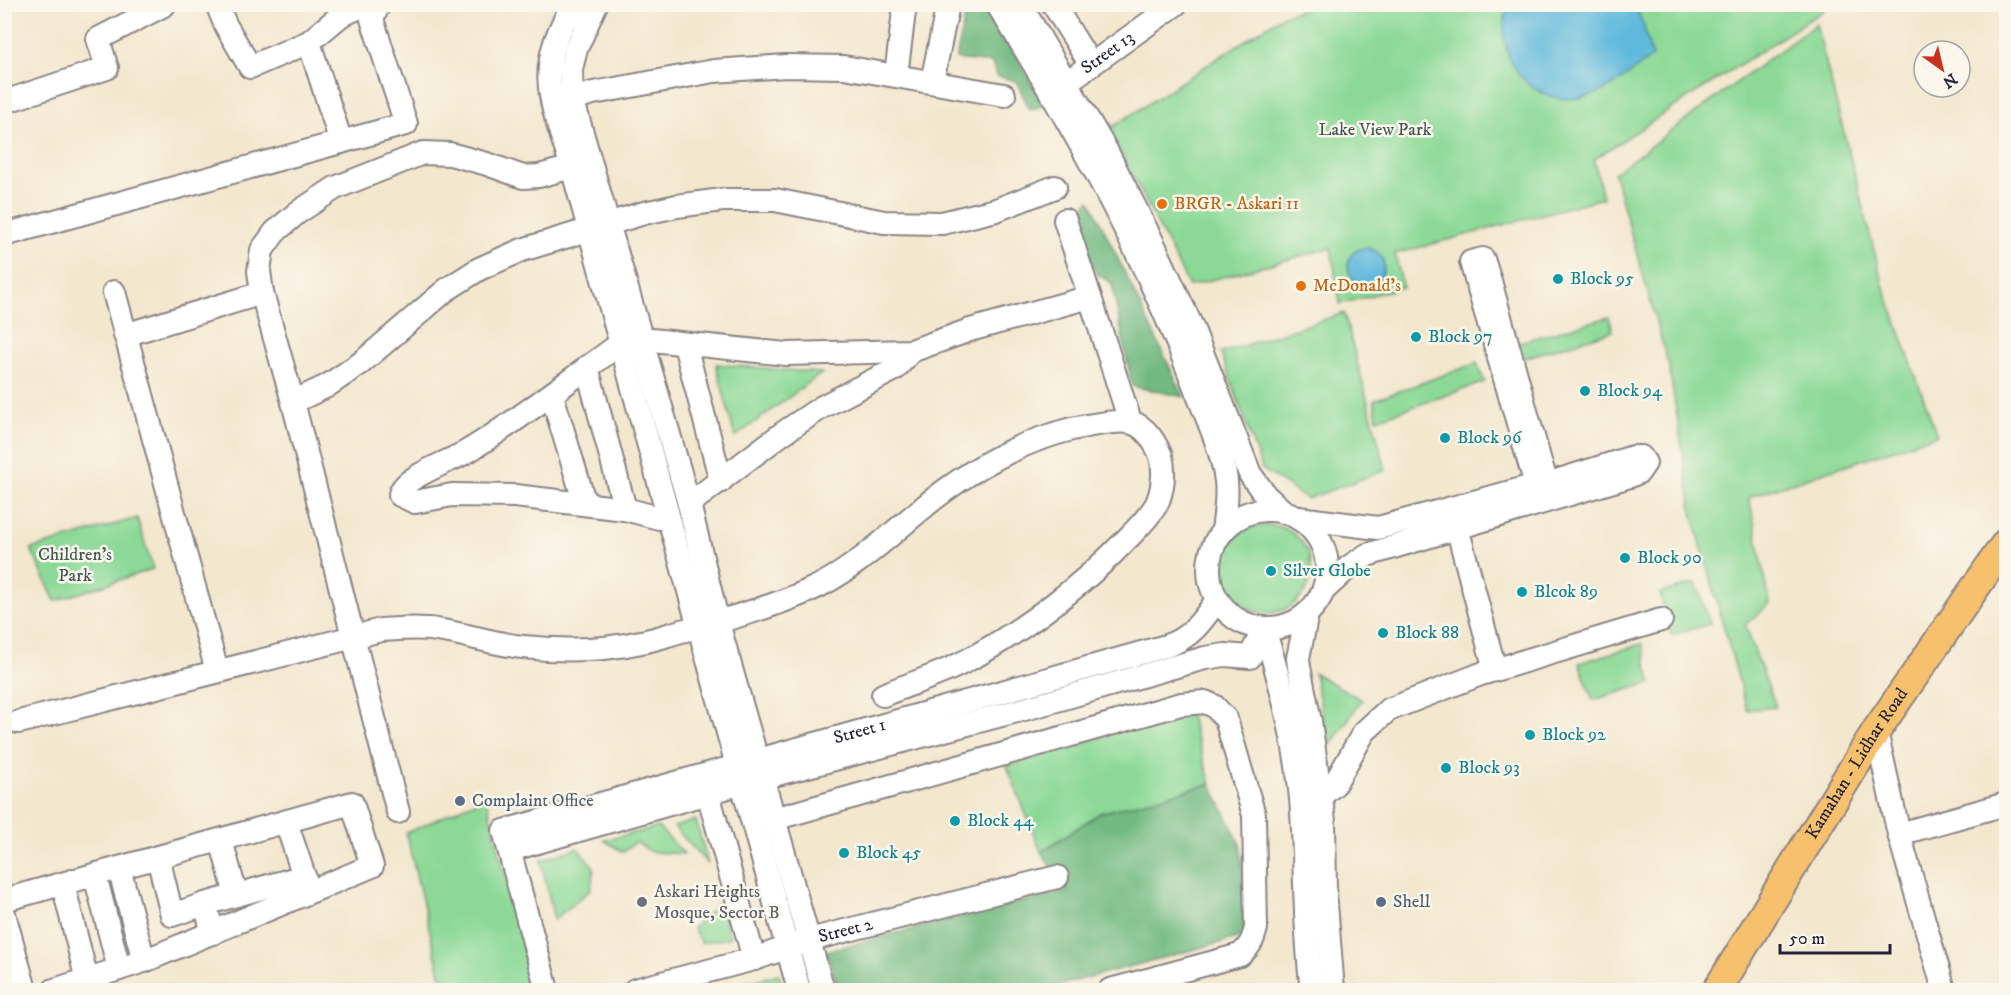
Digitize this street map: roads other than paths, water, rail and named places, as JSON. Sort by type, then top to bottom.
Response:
[{"type":"main road","name":"Kamahan - Lidhar Road","points":[[1716,990],[1876,731],[2007,543]]},
{"type":"street","points":[[217,4],[225,24],[250,67],[309,42],[340,16],[366,4]]},
{"type":"street","points":[[4,235],[406,124],[372,19],[379,4]]},
{"type":"street","points":[[574,4],[555,40],[548,75],[562,102],[631,342],[667,516],[709,625]]},
{"type":"street","points":[[596,4],[576,49],[562,102],[572,167],[599,227]]},
{"type":"street","points":[[896,75],[905,4]]},
{"type":"street","points":[[932,82],[947,9],[946,4]]},
{"type":"street","points":[[997,4],[1064,114],[1109,196],[1142,262],[1181,352],[1217,447],[1226,480],[1227,502],[1223,531]]},
{"type":"street","points":[[1020,4],[1106,150],[1152,241],[1192,327],[1250,474],[1266,496],[1291,514],[1314,531],[1325,549],[1328,570],[1324,590],[1308,614],[1287,626],[1264,629],[1237,620],[1226,611],[1217,600],[1211,586],[1210,557],[1223,531],[1235,520],[1250,512],[1267,510],[1291,514],[1378,528],[1447,520]]},
{"type":"street","points":[[1053,4],[1091,65]]},
{"type":"street","name":"Street 13","points":[[1067,82],[1176,4]]},
{"type":"street","points":[[4,102],[107,68],[98,39],[164,5]]},
{"type":"street","points":[[309,42],[341,142]]},
{"type":"street","points":[[562,102],[714,71],[786,66],[832,67],[896,75],[1004,95]]},
{"type":"street","points":[[398,812],[293,402],[262,293],[259,271],[262,250],[275,232],[297,213],[335,188],[423,153],[459,157],[523,177],[539,176],[572,167]]},
{"type":"street","points":[[293,402],[327,386],[361,363],[446,290],[479,268],[522,250],[644,213],[722,200],[775,200],[884,222],[942,223],[996,210],[1055,187]]},
{"type":"street","points":[[1065,220],[1130,422]]},
{"type":"street","points":[[114,292],[217,671]]},
{"type":"street","points":[[125,335],[262,293]]},
{"type":"street","points":[[667,516],[660,518],[625,509],[515,496],[452,495],[415,501],[400,495],[400,490],[412,479],[467,452],[552,395],[586,368],[631,342],[786,354],[910,351],[970,330],[1090,297]]},
{"type":"street","points":[[631,342],[689,504],[709,625],[798,943],[823,990]]},
{"type":"street","points":[[685,345],[722,481]]},
{"type":"street","points":[[689,504],[783,433],[822,407],[895,369],[910,351]]},
{"type":"street","points":[[1324,590],[1349,567],[1367,555],[1447,520],[1542,490],[1507,364]]},
{"type":"street","points":[[586,368],[625,509]]},
{"type":"street","points":[[552,395],[585,504]]},
{"type":"street","points":[[19,722],[381,630],[434,629],[524,647],[583,650],[640,643],[753,612],[809,591],[884,543],[921,510],[998,456],[1046,436],[1089,425],[1130,422],[1145,430],[1156,443],[1162,461],[1162,485],[1157,503],[1143,523],[1113,554],[1066,594],[1017,630],[963,663],[883,695]]},
{"type":"street","points":[[1447,520],[1488,672]]},
{"type":"street","name":"Street 1","points":[[548,990],[507,840],[749,772],[1178,642],[1200,624],[1217,600]]},
{"type":"street","points":[[1308,614],[1298,658],[1322,795],[1325,892],[1333,990]]},
{"type":"street","points":[[1322,795],[1334,785],[1364,732],[1388,710],[1488,672],[1661,620]]},
{"type":"street","points":[[1264,629],[1281,681],[1292,733],[1302,810],[1306,924],[1312,990]]},
{"type":"street","name":"Street 1","points":[[749,772],[1032,707],[1205,658],[1225,655],[1250,657],[1264,629]]},
{"type":"street","points":[[774,819],[1181,704],[1205,702],[1214,706],[1226,719],[1254,815],[1256,928],[1248,948],[1240,955],[1110,990]]},
{"type":"street","points":[[1876,731],[1899,834],[1944,990]]},
{"type":"street","points":[[749,772],[774,819],[798,943],[799,990]]},
{"type":"street","points":[[706,784],[754,959]]},
{"type":"street","points":[[4,900],[352,803],[372,866],[307,885],[236,895],[134,925]]},
{"type":"street","points":[[1899,834],[2007,804]]},
{"type":"street","points":[[286,822],[307,885]]},
{"type":"street","points":[[221,840],[236,895]]},
{"type":"street","points":[[158,857],[178,947]]},
{"type":"street","points":[[119,868],[144,961]]},
{"type":"street","points":[[95,875],[119,969]]},
{"type":"street","name":"Street 2","points":[[635,990],[754,959],[798,943],[1057,877]]},
{"type":"street","points":[[63,884],[87,980]]},
{"type":"street","points":[[54,990],[144,961],[213,933],[307,885]]},
{"type":"street","points":[[205,904],[213,933]]},
{"type":"street","points":[[4,914],[25,990]]},
{"type":"water","points":[[1509,4],[1635,5],[1652,57],[1598,93],[1569,99],[1550,96],[1534,88],[1520,76],[1511,60],[1505,43],[1504,24]]},
{"type":"water","points":[[1366,248],[1379,253],[1384,266],[1379,279],[1366,284],[1353,279],[1348,266],[1353,253]]},
{"type":"place","name":"BRGR - Askari 11","points":[[1162,204]]},
{"type":"place","name":"Block 95","points":[[1558,279]]},
{"type":"place","name":"McDonald's","points":[[1301,286]]},
{"type":"place","name":"Block 97","points":[[1416,337]]},
{"type":"place","name":"Block 94","points":[[1585,391]]},
{"type":"place","name":"Block 96","points":[[1445,438]]},
{"type":"place","name":"Block 90","points":[[1625,558]]},
{"type":"place","name":"Silver Globe","points":[[1271,571]]},
{"type":"place","name":"Blcok 89","points":[[1522,592]]},
{"type":"place","name":"Block 88","points":[[1383,633]]},
{"type":"place","name":"Block 92","points":[[1530,735]]},
{"type":"place","name":"Block 93","points":[[1446,768]]},
{"type":"place","name":"Complaint Office","points":[[460,801]]},
{"type":"place","name":"Block 44","points":[[955,821]]},
{"type":"place","name":"Block 45","points":[[844,853]]},
{"type":"place","name":"Askari Heights Mosque, Sector B","points":[[642,902]]},
{"type":"place","name":"Shell","points":[[1381,902]]},
{"type":"park label","name":"Lake View Park","points":[[1375,130]]},
{"type":"park label","name":"Children's Park","points":[[75,565]]}]
